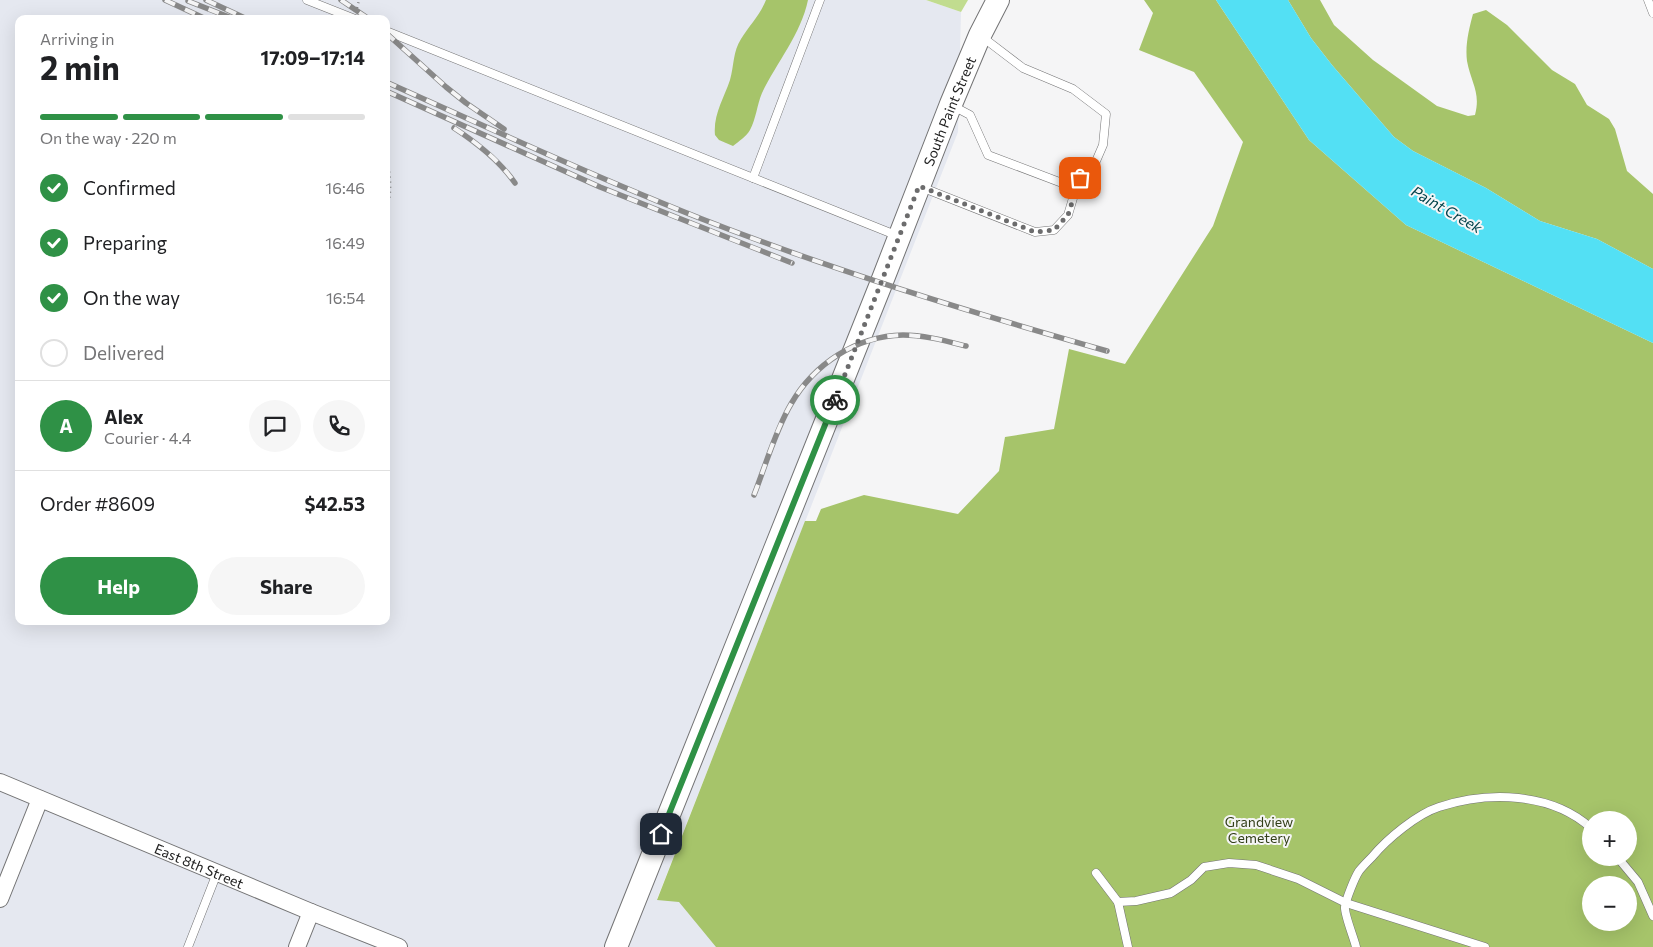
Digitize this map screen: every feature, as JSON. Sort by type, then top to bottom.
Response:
[{"type":"main road","name":"South Paint Street","points":[[616,947],[951,104],[980,35],[998,0]]},
{"type":"street","name":"East 8th Street","points":[[0,782],[399,947]]},
{"type":"street","points":[[0,899],[40,799]]},
{"type":"street","points":[[297,947],[311,912]]},
{"type":"lane","points":[[307,0],[345,15]]},
{"type":"lane","points":[[753,178],[820,0]]},
{"type":"lane","points":[[1648,0],[1653,13]]},
{"type":"lane","points":[[390,33],[900,236]]},
{"type":"lane","points":[[951,104],[970,115],[988,155],[1062,183],[1090,175],[1103,145],[1106,114],[1073,89],[1023,68],[980,35]]},
{"type":"lane","points":[[919,186],[1035,232],[1054,230],[1068,215],[1080,178]]},
{"type":"lane","points":[[1356,947],[1345,908],[1359,872],[1383,844],[1411,823],[1438,807],[1478,798],[1511,797],[1543,802],[1566,812],[1582,822]]},
{"type":"lane","points":[[1118,902],[1136,901],[1171,893],[1191,880],[1204,867],[1229,863],[1256,865],[1290,876],[1346,903],[1485,947]]},
{"type":"lane","points":[[1625,866],[1638,882],[1653,916]]},
{"type":"lane","points":[[188,947],[218,873]]},
{"type":"lane","points":[[1096,873],[1118,902],[1128,947]]},
{"type":"shaded area","points":[[0,0],[926,0],[961,12],[958,132],[657,899],[729,906],[745,947],[0,947]]},
{"type":"green space","points":[[766,0],[808,0],[800,25],[762,93],[750,130],[733,146],[719,140],[715,135],[716,120],[730,80],[738,44],[761,11]]},
{"type":"green space","points":[[926,0],[968,0],[961,12]]},
{"type":"green space","name":"Grandview Cemetery","points":[[1144,0],[1216,0],[1309,140],[1406,225],[1653,343],[1653,947],[716,947],[679,902],[657,900],[805,521],[816,521],[821,509],[864,495],[958,514],[999,471],[1005,437],[1054,429],[1069,349],[1125,364],[1213,226],[1243,142],[1194,72],[1139,50],[1153,13]]},
{"type":"green space","points":[[1288,0],[1320,0],[1334,25],[1373,60],[1437,106],[1468,116],[1475,115],[1477,107],[1476,94],[1467,61],[1468,37],[1473,14],[1486,10],[1507,25],[1552,70],[1575,84],[1587,105],[1609,119],[1615,129],[1627,171],[1653,194],[1653,269],[1597,239],[1540,221],[1486,188],[1413,151],[1394,137],[1311,38]]},
{"type":"water","name":"Paint Creek","points":[[1216,0],[1288,0],[1311,38],[1394,137],[1413,151],[1486,188],[1540,221],[1597,239],[1653,269],[1653,343],[1406,225],[1309,140]]},
{"type":"railway","points":[[165,0],[197,15]]},
{"type":"railway","points":[[206,0],[238,15]]},
{"type":"railway","points":[[341,0],[363,15]]},
{"type":"railway","points":[[188,1],[224,15]]},
{"type":"railway","points":[[390,37],[446,87],[504,129]]},
{"type":"railway","points":[[390,84],[622,186],[752,238],[903,290],[1107,351]]},
{"type":"railway","points":[[390,93],[600,187],[792,263]]},
{"type":"railway","points":[[454,128],[487,152],[515,183]]},
{"type":"railway","points":[[754,495],[776,436],[791,404],[812,376],[838,355],[869,341],[903,335],[927,337],[966,346]]},
{"type":"way so far","points":[[835,400],[919,186],[1035,232],[1054,230],[1068,215],[1080,178]]},
{"type":"route","points":[[661,834],[835,400]]}]
